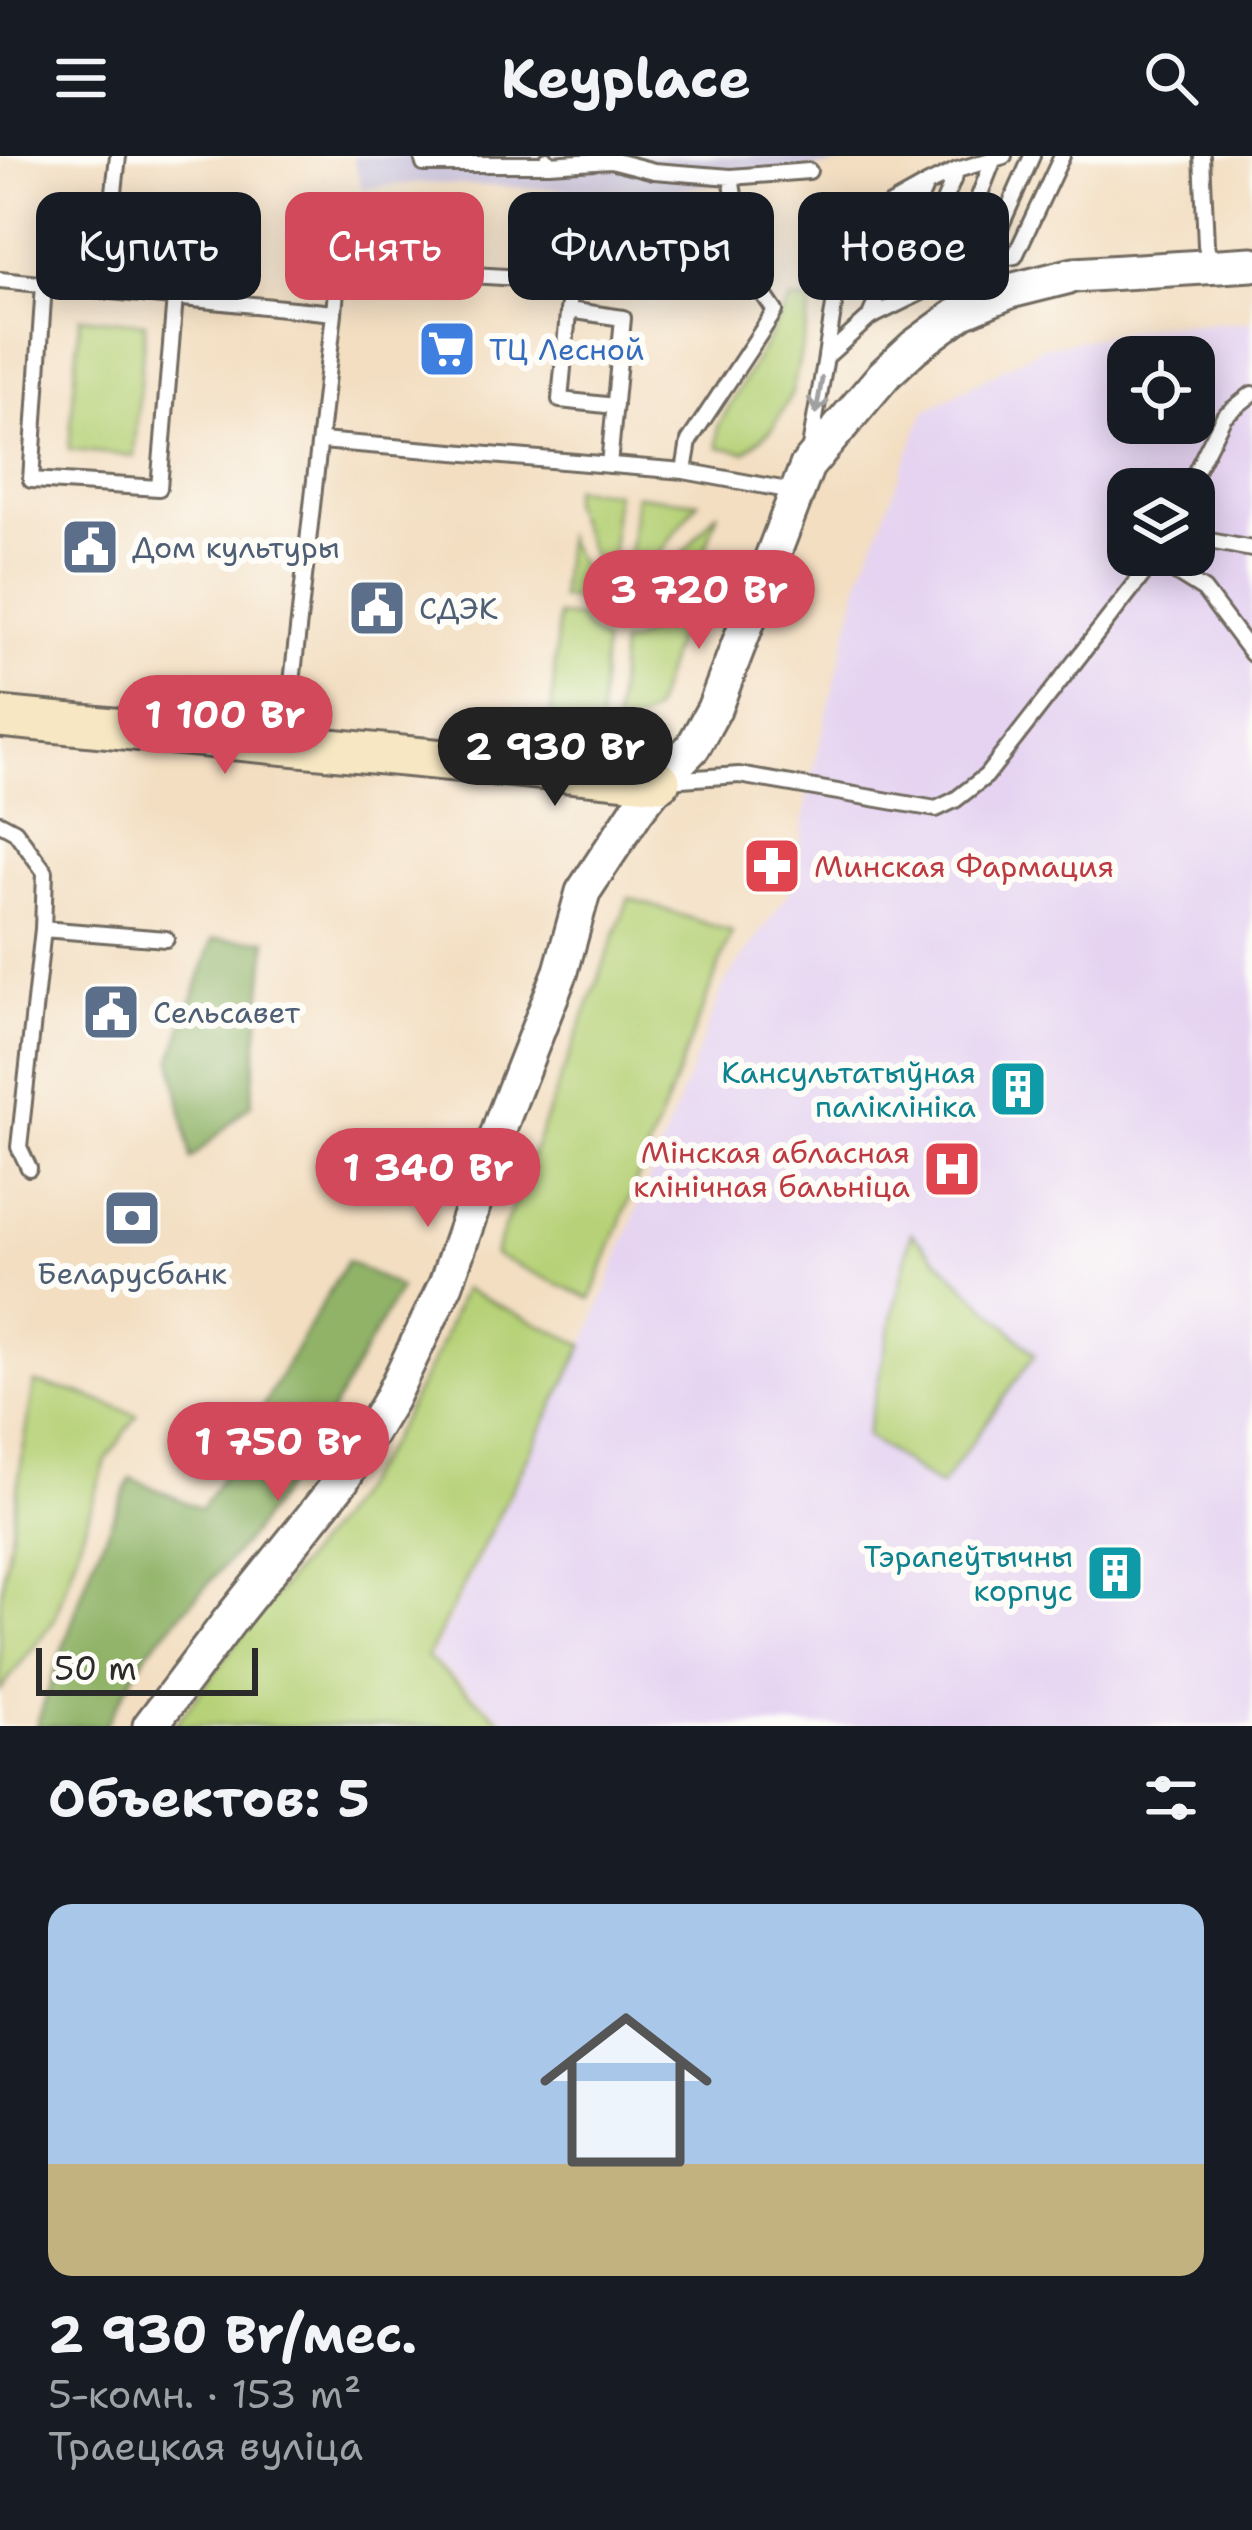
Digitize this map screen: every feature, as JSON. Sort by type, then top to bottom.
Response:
[{"type":"main road","points":[[0,718],[660,781]]},
{"type":"street","points":[[151,1726],[342,1480],[390,1400],[446,1284],[561,971],[584,892],[637,810],[693,747],[715,709],[802,479],[884,375],[963,310],[1010,291],[1073,275],[1252,264]]},
{"type":"lane","points":[[114,192],[118,156]]},
{"type":"lane","points":[[422,156],[424,164],[611,158],[654,171],[731,177],[809,171]]},
{"type":"lane","points":[[1009,207],[1032,156]]},
{"type":"lane","points":[[1009,257],[1016,256],[1062,156]]},
{"type":"lane","points":[[1202,156],[1211,267]]},
{"type":"lane","points":[[321,441],[482,462],[609,465],[802,479],[837,286],[876,213],[957,170],[999,158]]},
{"type":"lane","points":[[984,192],[999,158]]},
{"type":"lane","points":[[948,192],[957,170]]},
{"type":"lane","points":[[731,177],[734,192]]},
{"type":"lane","points":[[869,318],[926,184]]},
{"type":"lane","points":[[285,745],[338,267],[508,277]]},
{"type":"lane","points":[[0,280],[36,283]]},
{"type":"lane","points":[[43,300],[32,480],[159,488],[175,300]]},
{"type":"lane","points":[[212,300],[334,313]]},
{"type":"lane","points":[[569,300],[560,400],[615,406]]},
{"type":"lane","points":[[684,471],[689,441],[775,311],[767,300]]},
{"type":"lane","points":[[826,357],[869,318],[901,300]]},
{"type":"lane","points":[[568,310],[623,318],[609,465]]},
{"type":"lane","points":[[1198,468],[1224,416],[1252,394]]},
{"type":"lane","points":[[1215,542],[1252,549]]},
{"type":"lane","points":[[660,781],[739,775],[936,809],[986,776],[1144,576]]},
{"type":"lane","points":[[1185,576],[1204,590],[1252,654]]},
{"type":"lane","points":[[0,823],[15,831],[45,872],[44,929],[20,1147],[29,1168]]},
{"type":"lane","points":[[44,929],[166,939]]},
{"type":"shaded area","points":[[353,156],[876,156],[664,192],[415,183],[362,189]]},
{"type":"shaded area","name":"Мінская абласная клінічная бальніца","points":[[1252,322],[1252,1726],[513,1726],[431,1657],[581,1354],[724,984],[789,893],[809,787],[861,576],[925,411],[1043,347],[1159,325]]},
{"type":"green space","points":[[790,300],[812,302],[792,393],[773,428],[745,452],[718,447],[718,426]]},
{"type":"green space","points":[[80,317],[145,323],[134,456],[69,450]]},
{"type":"green space","points":[[572,488],[615,492],[612,577],[602,577],[570,504]]},
{"type":"green space","points":[[636,495],[698,502],[639,582],[627,581]]},
{"type":"green space","points":[[718,511],[686,609],[650,607],[647,597]]},
{"type":"green space","points":[[565,537],[589,583],[582,599],[560,598]]},
{"type":"green space","points":[[558,616],[580,618],[604,643],[599,726],[551,723]]},
{"type":"green space","points":[[649,626],[680,626],[653,712],[635,723],[615,724],[621,644],[638,639]]},
{"type":"green space","points":[[629,898],[732,932],[591,1299],[494,1255]]},
{"type":"green space","points":[[213,939],[267,940],[251,1104],[191,1159],[172,1058]]},
{"type":"green space","points":[[911,1233],[1035,1354],[940,1487],[866,1436]]},
{"type":"green space","points":[[347,1261],[400,1288],[309,1452],[255,1420]]},
{"type":"green space","points":[[463,1289],[584,1345],[427,1658],[508,1726],[174,1726],[340,1515],[389,1443],[437,1353]]},
{"type":"green space","points":[[34,1383],[76,1392],[137,1415],[106,1461],[54,1621],[0,1690],[0,1599]]},
{"type":"green space","points":[[248,1438],[299,1467],[249,1537],[146,1654],[105,1726],[36,1726],[92,1564],[131,1478],[201,1509]]},
{"type":"place","name":"ТЦ Лесной","points":[[447,349]]},
{"type":"place","name":"Дом культуры","points":[[90,547]]},
{"type":"place","name":"СДЭК","points":[[377,608]]},
{"type":"place","name":"Минская Фармация","points":[[772,866]]},
{"type":"place","name":"Сельсавет","points":[[111,1012]]},
{"type":"place","name":"Кансультатыўная паліклініка","points":[[1018,1089]]},
{"type":"place","name":"Мінская абласная клінічная бальніца","points":[[952,1169]]},
{"type":"place","name":"Беларусбанк","points":[[132,1218]]},
{"type":"place","name":"Тэрапеўтычны корпус","points":[[1115,1573]]}]
